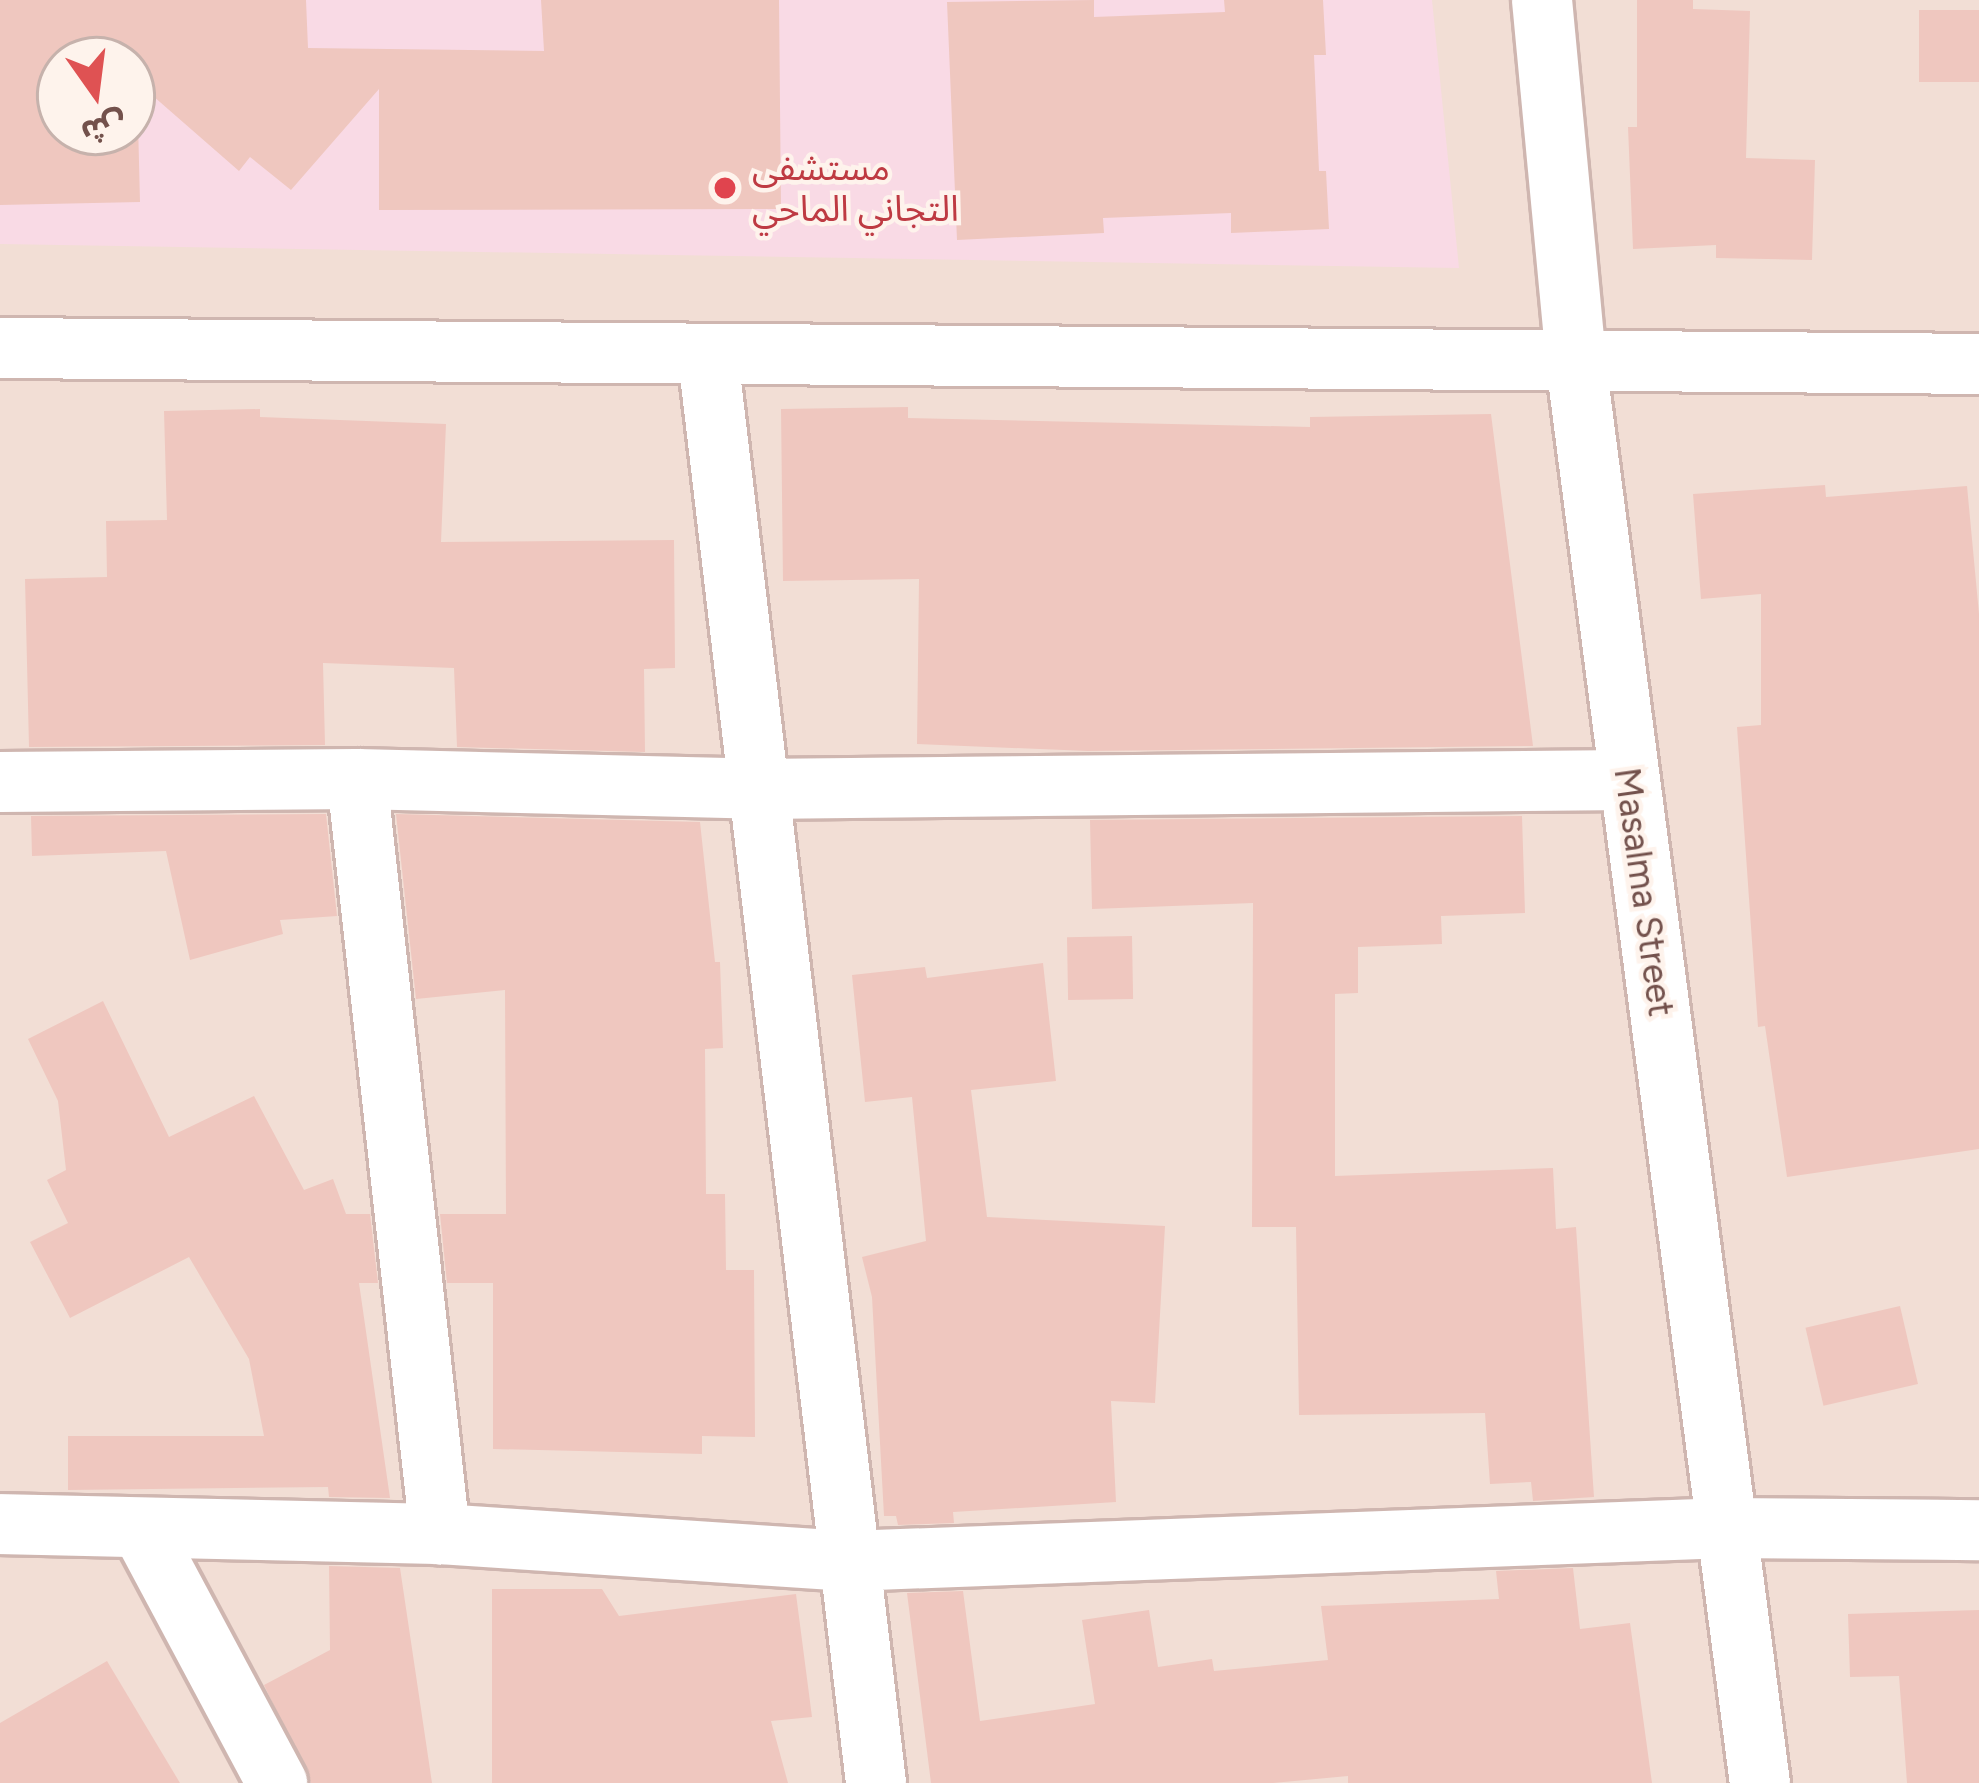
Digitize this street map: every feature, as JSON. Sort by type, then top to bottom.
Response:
[{"type":"street","name":"Masalma Street","points":[[1543,0],[1576,363],[1760,1783]]},
{"type":"street","points":[[0,348],[708,358],[1979,364]]},
{"type":"street","points":[[708,358],[876,1783]]},
{"type":"street","points":[[357,779],[440,1534]]},
{"type":"street","points":[[0,782],[357,779],[758,789],[1628,780]]},
{"type":"street","points":[[0,1524],[440,1534],[849,1561],[1726,1528],[1979,1530]]},
{"type":"street","points":[[142,1530],[277,1783]]},
{"type":"shaded area","points":[[0,0],[1979,0],[1979,1783],[0,1783]]},
{"type":"shaded area","name":"مستشفى التجاني الماحي","points":[[0,0],[1432,0],[1459,268],[0,244]]},
{"type":"building","points":[[0,0],[306,0],[308,48],[544,51],[541,0],[779,0],[781,209],[379,210],[379,89],[291,190],[250,157],[239,171],[156,99],[156,36],[36,36],[36,156],[139,156],[140,202],[0,205]]},
{"type":"building","points":[[1094,0],[1094,17],[1225,12],[1224,0],[1323,0],[1326,55],[1314,55],[1319,171],[1326,171],[1329,229],[1231,233],[1231,213],[1103,218],[1104,233],[957,240],[947,2]]},
{"type":"building","points":[[1637,0],[1693,0],[1693,9],[1750,11],[1746,158],[1815,160],[1812,260],[1716,258],[1716,245],[1633,249],[1628,127],[1637,127]]},
{"type":"building","points":[[1919,10],[1979,10],[1979,82],[1919,82]]},
{"type":"building","points":[[908,407],[908,418],[1310,427],[1310,417],[1491,414],[1533,746],[1088,751],[917,744],[919,579],[783,581],[781,409]]},
{"type":"building","points":[[260,409],[260,417],[446,424],[441,542],[674,540],[675,668],[644,669],[645,752],[457,747],[454,668],[323,663],[325,745],[29,747],[25,579],[107,577],[106,521],[167,520],[164,411]]},
{"type":"building","points":[[1825,485],[1826,497],[1967,486],[1979,614],[1979,1149],[1787,1177],[1765,1026],[1758,1027],[1737,727],[1761,725],[1761,594],[1701,599],[1693,494]]},
{"type":"building","points":[[326,814],[337,916],[280,920],[283,934],[190,960],[166,851],[32,856],[31,816]]},
{"type":"building","points":[[396,814],[700,822],[715,962],[720,962],[723,1048],[705,1049],[706,1194],[725,1194],[726,1270],[754,1270],[755,1437],[702,1436],[702,1454],[493,1449],[493,1283],[447,1283],[440,1214],[506,1214],[505,990],[416,999]]},
{"type":"building","points":[[1522,816],[1525,913],[1441,916],[1442,944],[1358,947],[1358,993],[1335,994],[1335,1176],[1553,1168],[1556,1229],[1576,1227],[1594,1497],[1533,1501],[1531,1482],[1490,1484],[1485,1413],[1299,1415],[1296,1227],[1252,1227],[1253,903],[1092,909],[1090,820]]},
{"type":"building","points":[[1132,936],[1133,999],[1068,1000],[1067,937]]},
{"type":"building","points":[[1043,963],[1056,1081],[971,1090],[987,1217],[1165,1226],[1155,1403],[1111,1401],[1116,1502],[953,1512],[954,1523],[898,1525],[896,1516],[884,1516],[872,1297],[862,1257],[926,1241],[912,1097],[865,1102],[852,975],[925,967],[927,978]]},
{"type":"building","points":[[103,1001],[169,1137],[254,1096],[304,1190],[333,1179],[346,1214],[370,1214],[378,1283],[359,1283],[390,1498],[329,1497],[328,1487],[68,1490],[68,1436],[264,1436],[249,1359],[189,1257],[70,1318],[30,1242],[68,1223],[47,1180],[66,1170],[58,1101],[28,1039]]},
{"type":"building","points":[[1900,1306],[1918,1384],[1823,1406],[1805,1328]]},
{"type":"building","points":[[329,1566],[400,1568],[432,1783],[311,1783],[264,1685],[330,1650]]},
{"type":"building","points":[[1573,1568],[1580,1629],[1630,1623],[1652,1783],[1348,1783],[1348,1776],[1273,1783],[931,1783],[907,1593],[963,1591],[980,1721],[1095,1704],[1082,1620],[1149,1610],[1158,1667],[1212,1659],[1214,1671],[1328,1660],[1321,1606],[1499,1599],[1496,1571]]},
{"type":"building","points":[[492,1589],[602,1589],[619,1616],[796,1594],[812,1717],[771,1721],[788,1783],[492,1783]]},
{"type":"building","points":[[1979,1610],[1979,1783],[1907,1783],[1899,1676],[1850,1677],[1848,1614]]},
{"type":"building","points":[[107,1661],[180,1783],[0,1783],[0,1723]]},
{"type":"place","name":"مستشفى التجاني الماحي","points":[[725,188]]}]
